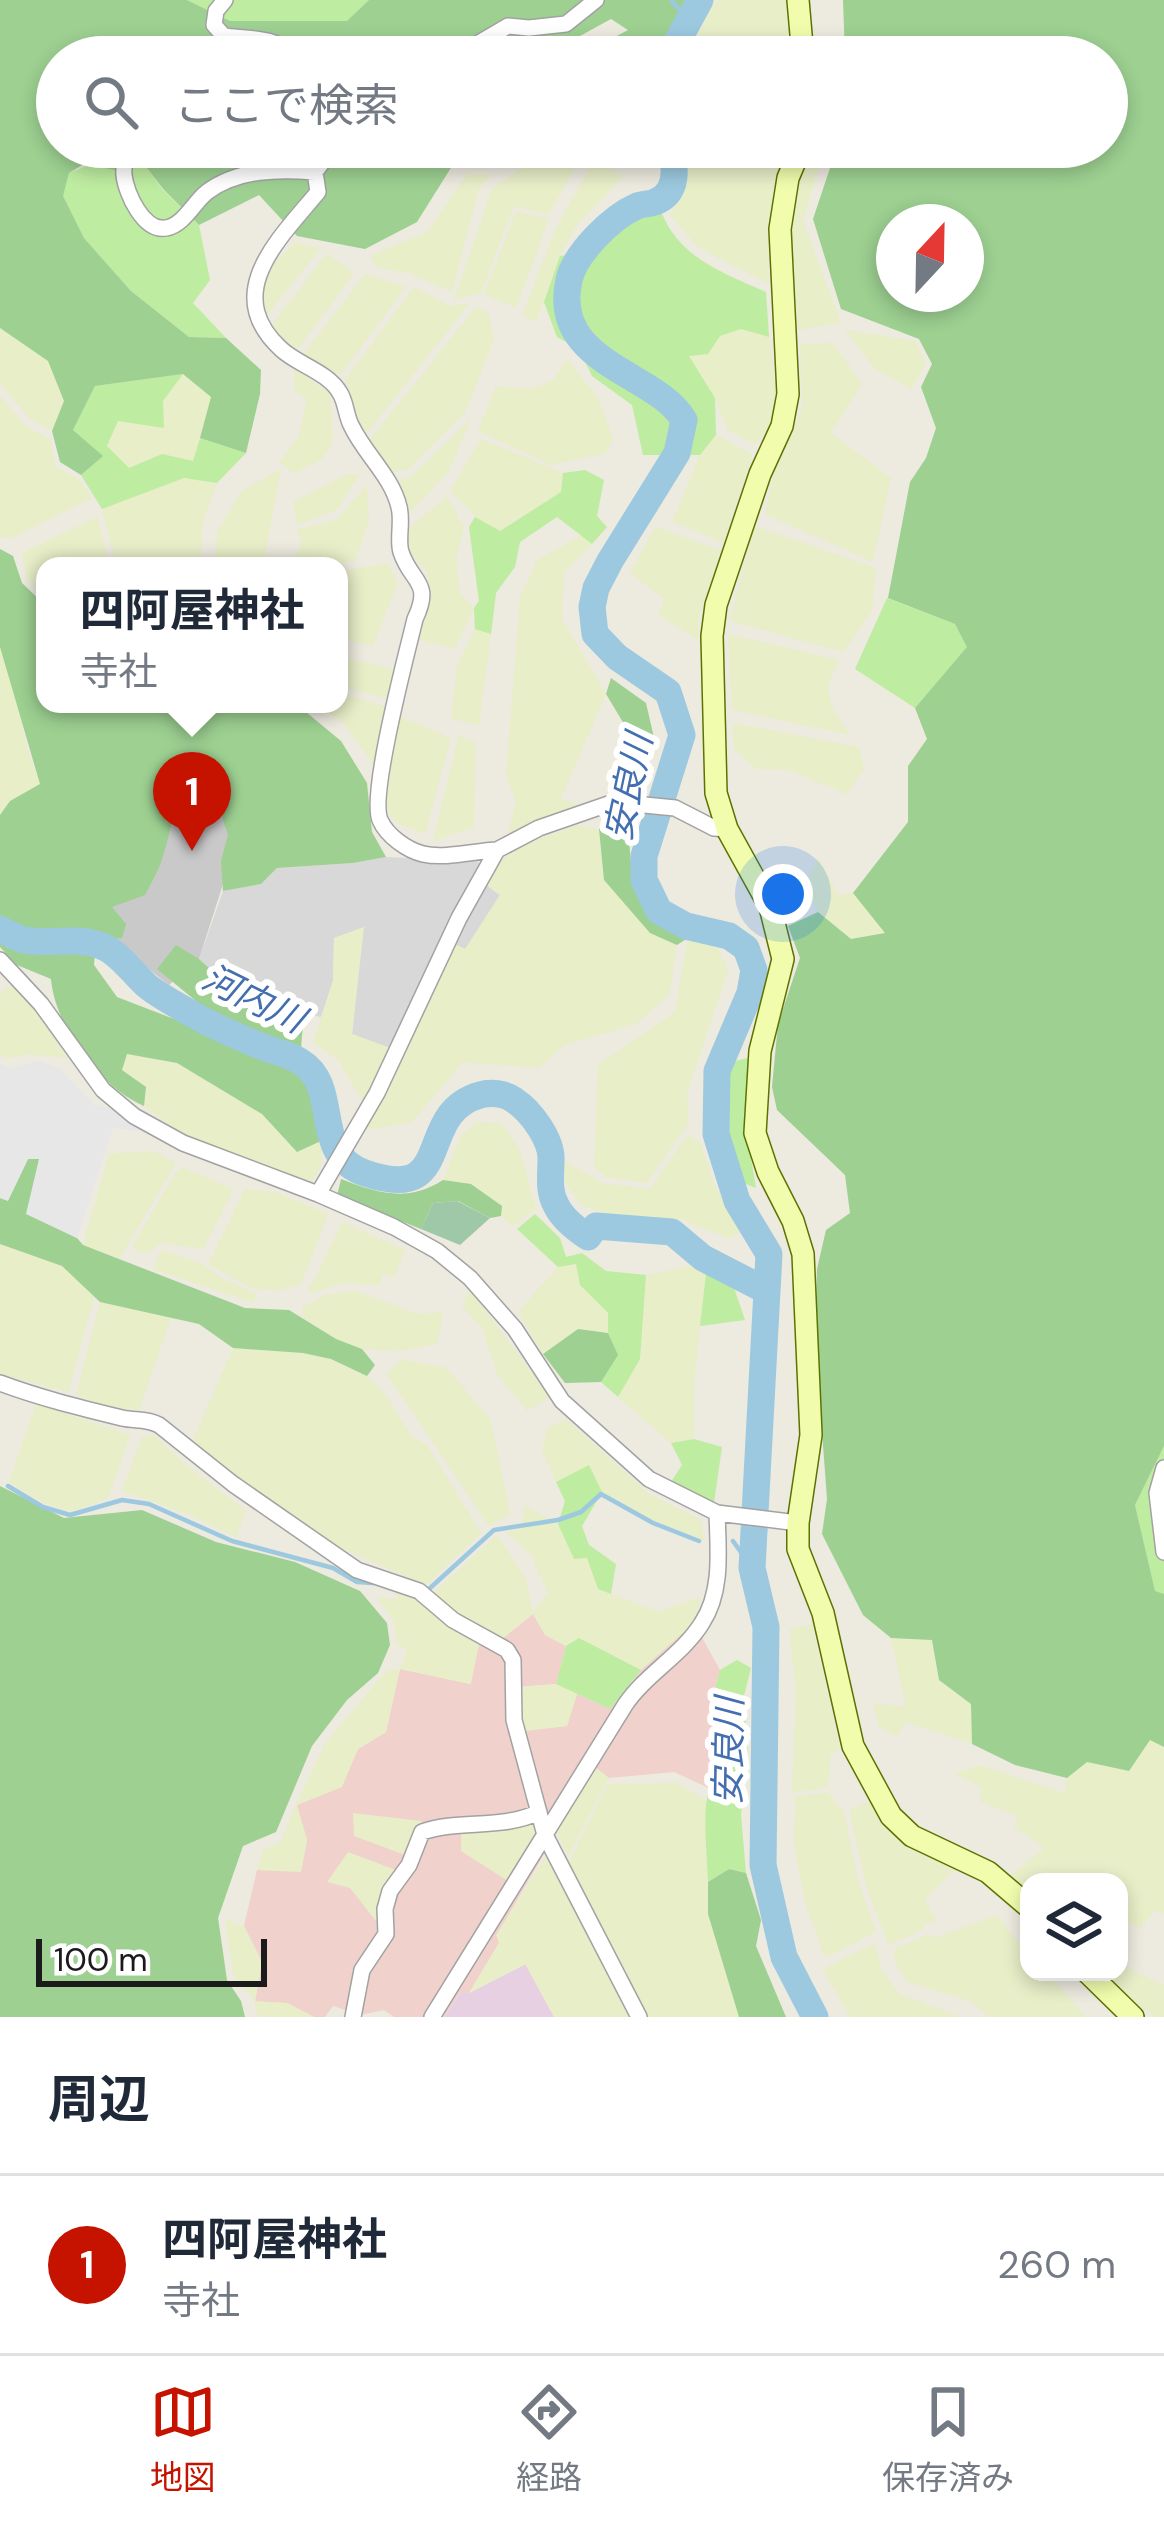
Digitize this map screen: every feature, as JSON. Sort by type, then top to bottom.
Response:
[{"type":"street","points":[[224,36],[214,26],[216,11],[225,0]]},
{"type":"street","points":[[491,36],[508,26],[566,24],[596,0]]},
{"type":"street","points":[[798,0],[801,36]]},
{"type":"street","points":[[125,168],[130,197],[150,225],[160,230],[174,226],[209,190],[256,172],[315,172]]},
{"type":"street","points":[[318,168],[318,192],[258,270],[254,293],[262,325],[279,347],[326,377],[342,394],[353,430],[399,506],[399,547],[421,583],[423,602],[398,686],[386,752],[380,820],[400,844],[428,856],[497,850],[539,828],[614,802],[676,808],[714,829],[727,829]]},
{"type":"street","points":[[792,168],[780,229],[788,394],[782,426],[760,474],[716,605],[712,636],[716,793],[727,829],[770,907],[783,958],[760,1051],[755,1133],[803,1254],[811,1435],[790,1522],[823,1613],[853,1746],[891,1816],[912,1836],[988,1872],[1020,1899]]},
{"type":"street","points":[[318,1194],[377,1093],[459,918],[497,850]]},
{"type":"street","points":[[3,972],[41,1004],[103,1090],[134,1116],[182,1143],[318,1194],[437,1251],[470,1278],[515,1328],[562,1401],[649,1479],[720,1514],[790,1522]]},
{"type":"street","points":[[0,1384],[159,1425],[233,1484],[357,1570],[419,1592],[453,1620],[506,1650],[513,1660],[514,1720],[545,1834],[639,2017]]},
{"type":"street","points":[[1164,1468],[1157,1493],[1164,1552]]},
{"type":"street","points":[[432,2017],[640,1684],[702,1624],[716,1578],[720,1514]]},
{"type":"street","points":[[353,2017],[362,1970],[386,1934],[390,1891],[409,1865],[422,1832],[440,1826],[523,1820],[539,1812]]},
{"type":"street","points":[[1096,1981],[1133,2017]]},
{"type":"shaded area","points":[[160,783],[249,803],[199,959],[169,985],[122,948],[97,936]]},
{"type":"shaded area","points":[[386,857],[478,861],[485,884],[500,895],[465,950],[454,944],[402,1053],[352,1034],[363,928],[334,938],[333,981],[321,1017],[246,1001],[199,959],[223,891],[261,884],[277,868]]},
{"type":"shaded area","points":[[40,1061],[59,1068],[95,1105],[114,1108],[142,1131],[113,1128],[77,1238],[26,1214],[39,1159],[28,1159],[8,1201],[0,1198],[0,1064],[10,1068]]},
{"type":"shaded area","points":[[533,1614],[545,1635],[566,1646],[556,1684],[519,1687],[524,1731],[567,1726],[577,1694],[610,1709],[641,1670],[694,1623],[720,1670],[713,1696],[722,1707],[724,1755],[711,1789],[674,1772],[609,1778],[594,1768],[497,1935],[499,1943],[469,1993],[460,1993],[445,2017],[394,2017],[384,2010],[360,2015],[333,2006],[325,2017],[314,2017],[287,2003],[255,2002],[262,1962],[244,1926],[257,1870],[301,1871],[307,1840],[296,1805],[341,1787],[358,1749],[386,1732],[400,1669],[470,1684],[479,1644],[503,1638]]},
{"type":"shaded area","points":[[526,1964],[554,2017],[445,2017],[461,1992],[469,1993]]},
{"type":"green space","points":[[0,0],[187,0],[230,21],[347,21],[369,0],[696,0],[678,36],[617,36],[628,30],[611,19],[580,36],[36,36],[36,168],[77,168],[69,173],[63,196],[84,238],[131,291],[189,337],[226,338],[261,370],[246,453],[200,438],[211,397],[183,374],[95,386],[73,430],[103,456],[81,475],[60,462],[52,431],[64,401],[48,361],[0,328]]},
{"type":"green space","points":[[187,0],[369,0],[348,21],[230,21]]},
{"type":"green space","points":[[789,0],[792,36],[696,36],[715,2]]},
{"type":"green space","points":[[843,0],[1164,0],[1164,1446],[1135,1505],[1155,1591],[1164,1594],[1164,1747],[1150,1740],[1129,1771],[1087,1762],[1067,1778],[1015,1765],[972,1744],[971,1704],[939,1680],[932,1640],[891,1638],[863,1615],[822,1534],[827,1499],[815,1337],[817,1269],[826,1230],[850,1213],[845,1175],[777,1110],[772,1087],[778,1024],[800,958],[788,926],[818,912],[851,939],[885,933],[853,893],[908,822],[908,766],[927,739],[915,708],[967,647],[955,624],[888,598],[910,482],[926,458],[936,428],[921,387],[932,364],[919,339],[841,309],[813,219],[830,168],[1128,168],[1128,36],[844,36]]},
{"type":"green space","points":[[82,168],[147,168],[199,225],[210,280],[193,303],[226,338],[189,337],[131,291],[84,238],[62,196],[69,173]]},
{"type":"green space","points":[[147,168],[451,168],[417,222],[365,249],[297,236],[259,195],[199,225]]},
{"type":"green space","points":[[522,168],[575,168],[548,215],[514,206],[481,293],[454,300],[492,189]]},
{"type":"green space","points":[[590,168],[609,168],[624,176],[576,226],[536,322],[522,315],[555,230]]},
{"type":"green space","points":[[687,168],[780,168],[768,228],[769,284],[699,248],[670,215],[687,185]]},
{"type":"green space","points":[[802,168],[819,168],[803,220],[841,323],[797,330],[791,220]]},
{"type":"green space","points":[[468,173],[492,175],[479,188],[452,292],[409,273],[378,268],[370,256],[427,232]]},
{"type":"green space","points":[[516,211],[549,219],[516,308],[484,294]]},
{"type":"green space","points":[[641,211],[661,211],[690,252],[766,292],[769,337],[741,329],[720,336],[708,354],[689,356],[715,398],[716,435],[700,455],[643,455],[632,405],[592,376],[579,349],[557,337],[544,302],[560,256],[595,251]]},
{"type":"green space","points":[[296,242],[320,249],[267,315],[259,298],[266,271]]},
{"type":"green space","points":[[327,253],[354,273],[298,349],[280,339],[272,325]]},
{"type":"green space","points":[[365,274],[406,287],[341,374],[318,369],[302,356]]},
{"type":"green space","points":[[414,287],[450,306],[470,303],[365,435],[345,380]]},
{"type":"green space","points":[[476,307],[488,312],[494,339],[465,413],[408,469],[390,473],[369,441]]},
{"type":"green space","points":[[0,328],[48,360],[64,401],[52,431],[29,418],[0,383]]},
{"type":"green space","points":[[741,329],[769,337],[777,392],[772,423],[755,444],[727,430],[715,398],[689,356],[708,354],[720,336]]},
{"type":"green space","points":[[845,330],[915,341],[926,364],[911,389],[875,369]]},
{"type":"green space","points":[[833,343],[862,384],[831,433],[891,478],[873,562],[765,514],[774,471],[802,409],[800,344]]},
{"type":"green space","points":[[567,359],[598,398],[613,439],[606,453],[551,465],[478,431],[496,386],[533,389],[553,380]]},
{"type":"green space","points":[[294,367],[330,394],[333,441],[323,458],[295,473],[279,463],[299,436],[307,399],[294,390]]},
{"type":"green space","points":[[183,374],[211,397],[193,461],[162,454],[129,468],[107,446],[118,421],[163,401]]},
{"type":"green space","points":[[183,374],[163,401],[164,428],[118,421],[107,446],[129,468],[162,454],[193,461],[200,438],[246,453],[217,483],[184,478],[102,509],[81,475],[102,456],[73,430],[95,386]]},
{"type":"green space","points":[[0,395],[24,425],[51,440],[55,467],[79,479],[92,498],[10,539],[0,537]]},
{"type":"green space","points":[[471,419],[448,473],[409,513],[395,482],[412,476]]},
{"type":"green space","points":[[716,435],[753,455],[723,543],[672,521],[700,455]]},
{"type":"green space","points":[[481,439],[563,473],[561,492],[499,531],[476,517],[450,491]]},
{"type":"green space","points":[[281,469],[265,557],[215,557],[218,530],[242,491]]},
{"type":"green space","points":[[585,470],[604,480],[597,516],[607,527],[592,544],[557,517],[520,542],[515,567],[496,593],[491,634],[475,629],[474,608],[479,601],[469,527],[475,517],[500,531],[561,492],[563,473]]},
{"type":"green space","points":[[347,474],[360,474],[337,510],[297,525],[293,502]]},
{"type":"green space","points":[[184,478],[217,483],[203,521],[201,557],[114,557],[102,509]]},
{"type":"green space","points":[[367,484],[369,520],[355,561],[298,557],[302,543],[297,529],[337,520]]},
{"type":"green space","points":[[447,496],[464,527],[456,559],[460,594],[474,608],[455,649],[415,639],[429,599],[427,571],[408,551],[409,528]]},
{"type":"green space","points":[[97,517],[108,557],[36,557],[36,588],[27,580],[22,553]]},
{"type":"green space","points":[[754,526],[876,568],[872,610],[844,652],[730,621]]},
{"type":"green space","points":[[655,527],[721,550],[699,616],[698,640],[658,615],[664,599],[630,573]]},
{"type":"green space","points":[[583,535],[592,544],[564,572],[562,619],[606,694],[561,799],[585,807],[508,834],[516,801],[506,776],[520,597],[537,560]]},
{"type":"green space","points":[[0,549],[13,556],[22,583],[36,596],[36,713],[307,713],[341,741],[367,783],[372,832],[386,857],[277,868],[261,884],[223,891],[221,861],[228,835],[218,805],[190,801],[176,813],[145,895],[112,907],[126,924],[122,938],[96,941],[94,965],[117,997],[187,1024],[196,1001],[157,969],[176,945],[246,1001],[296,1012],[304,1023],[303,1070],[323,1140],[297,1152],[262,1114],[177,1063],[127,1054],[122,1070],[146,1087],[144,1106],[128,1097],[82,1053],[61,1016],[51,979],[17,965],[0,947],[0,815],[10,801],[40,784],[0,647]]},
{"type":"green space","points":[[387,563],[398,582],[373,646],[348,641],[348,570]]},
{"type":"green space","points":[[887,598],[955,624],[968,647],[915,708],[855,669]]},
{"type":"green space","points":[[475,629],[491,634],[479,725],[451,719],[457,666]]},
{"type":"green space","points":[[728,634],[839,660],[828,685],[831,706],[850,735],[732,710]]},
{"type":"green space","points":[[0,647],[41,784],[10,801],[0,815]]},
{"type":"green space","points":[[348,658],[395,670],[388,699],[348,688]]},
{"type":"green space","points":[[611,678],[646,703],[655,742],[630,734],[606,694]]},
{"type":"green space","points":[[348,696],[387,707],[377,769],[342,721],[327,713],[348,713]]},
{"type":"green space","points":[[399,716],[451,738],[425,834],[397,823],[384,808]]},
{"type":"green space","points":[[733,723],[859,747],[864,769],[847,794],[788,770],[756,769],[734,749]]},
{"type":"green space","points":[[459,735],[476,743],[474,827],[433,841]]},
{"type":"green space","points":[[609,822],[629,829],[635,881],[658,915],[688,938],[677,945],[650,933],[604,880],[599,829]]},
{"type":"green space","points":[[576,825],[599,829],[604,880],[650,932],[677,945],[669,995],[636,1024],[565,1045],[539,1068],[463,1062],[411,1123],[362,1130],[453,943],[465,949],[500,895],[485,884],[511,849]]},
{"type":"green space","points":[[819,858],[838,895],[853,893],[886,933],[851,939],[818,912],[804,885]]},
{"type":"green space","points":[[364,927],[352,1034],[393,1049],[363,1102],[338,1060],[313,1042],[333,981],[334,938]]},
{"type":"green space","points":[[688,938],[718,948],[728,970],[687,1094],[689,1123],[647,1183],[606,1177],[594,1166],[598,1065],[675,1012]]},
{"type":"green space","points":[[6,987],[19,988],[68,1058],[26,1054],[8,1059],[0,1055],[0,994]]},
{"type":"green space","points":[[126,1054],[177,1063],[262,1114],[297,1152],[323,1140],[320,1169],[310,1183],[184,1136],[144,1106],[146,1087],[122,1070]]},
{"type":"green space","points":[[748,1058],[746,1129],[756,1188],[738,1181],[721,1124],[730,1062]]},
{"type":"green space","points":[[476,1122],[501,1123],[519,1148],[536,1208],[512,1227],[501,1216],[502,1206],[472,1184],[443,1180],[461,1136]]},
{"type":"green space","points":[[687,1135],[700,1142],[715,1186],[742,1232],[728,1238],[683,1220],[614,1215],[583,1206],[567,1186],[557,1157],[602,1183],[650,1189]]},
{"type":"green space","points":[[153,1151],[176,1163],[120,1258],[83,1245],[109,1154]]},
{"type":"green space","points":[[28,1159],[40,1159],[27,1214],[83,1245],[245,1308],[289,1310],[362,1349],[375,1365],[367,1376],[331,1359],[303,1353],[233,1348],[199,1324],[100,1302],[62,1266],[0,1244],[0,1198],[8,1200]]},
{"type":"green space","points":[[183,1168],[234,1189],[203,1249],[161,1243],[148,1253],[139,1252],[132,1247],[176,1172]]},
{"type":"green space","points":[[341,1179],[392,1193],[417,1192],[443,1180],[471,1184],[502,1206],[501,1216],[490,1218],[458,1201],[433,1203],[421,1229],[337,1196]]},
{"type":"green space","points":[[245,1189],[275,1192],[328,1214],[301,1284],[278,1291],[252,1288],[208,1264]]},
{"type":"green space","points":[[457,1201],[490,1218],[460,1245],[421,1229],[433,1203]]},
{"type":"green space","points":[[535,1214],[560,1238],[566,1257],[582,1253],[606,1271],[646,1275],[640,1359],[618,1397],[601,1382],[617,1355],[608,1333],[608,1313],[580,1285],[576,1264],[558,1267],[517,1229]]},
{"type":"green space","points":[[342,1222],[405,1250],[394,1277],[383,1274],[379,1285],[344,1283],[310,1294],[308,1288]]},
{"type":"green space","points":[[0,1244],[62,1266],[95,1294],[68,1392],[0,1374]]},
{"type":"green space","points":[[161,1250],[201,1263],[256,1293],[254,1303],[153,1269]]},
{"type":"green space","points":[[576,1264],[580,1285],[608,1313],[608,1333],[578,1329],[543,1354],[518,1312],[558,1267]]},
{"type":"green space","points":[[696,1265],[706,1274],[694,1383],[694,1439],[671,1443],[618,1397],[640,1359],[646,1275]]},
{"type":"green space","points":[[706,1274],[732,1282],[745,1320],[700,1326]]},
{"type":"green space","points":[[470,1290],[550,1397],[527,1411],[497,1374],[482,1328],[462,1306]]},
{"type":"green space","points":[[355,1291],[417,1314],[443,1312],[437,1344],[400,1351],[362,1349],[336,1339],[303,1317],[302,1308],[324,1295]]},
{"type":"green space","points":[[100,1302],[171,1317],[139,1411],[76,1395]]},
{"type":"green space","points":[[578,1329],[608,1333],[618,1355],[601,1382],[565,1383],[543,1354]]},
{"type":"green space","points":[[233,1348],[303,1353],[331,1359],[367,1376],[387,1396],[412,1437],[427,1445],[481,1533],[426,1585],[336,1546],[237,1478],[192,1442]]},
{"type":"green space","points":[[402,1360],[446,1367],[491,1420],[510,1514],[489,1526],[386,1373]]},
{"type":"green space","points":[[36,1404],[130,1435],[108,1498],[72,1512],[41,1502],[9,1482]]},
{"type":"green space","points":[[567,1420],[649,1494],[701,1520],[704,1540],[653,1520],[602,1492],[589,1465],[556,1482],[542,1451],[548,1427]]},
{"type":"green space","points":[[155,1435],[246,1511],[236,1537],[122,1491],[142,1437]]},
{"type":"green space","points":[[694,1439],[722,1447],[714,1503],[671,1482],[682,1465],[671,1443]]},
{"type":"green space","points":[[1164,1446],[1164,1594],[1155,1592],[1135,1505]]},
{"type":"green space","points":[[589,1465],[602,1492],[582,1526],[589,1545],[616,1564],[611,1594],[598,1589],[587,1558],[574,1559],[558,1524],[565,1501],[556,1482]]},
{"type":"green space","points":[[0,1486],[64,1518],[142,1510],[216,1542],[295,1562],[360,1591],[387,1623],[390,1645],[378,1673],[347,1700],[312,1746],[276,1832],[243,1846],[218,1918],[227,1980],[245,2017],[0,2017]]},
{"type":"green space","points":[[524,1505],[558,1524],[574,1558],[587,1558],[598,1589],[658,1612],[701,1597],[694,1623],[641,1670],[579,1638],[566,1646],[545,1635],[533,1614],[503,1638],[459,1615],[433,1593],[497,1535],[526,1579],[532,1612],[548,1594],[531,1555],[506,1532],[523,1528]]},
{"type":"green space","points":[[394,1590],[419,1597],[446,1624],[479,1644],[471,1684],[400,1669],[407,1650],[397,1645],[394,1622],[377,1598],[398,1599]]},
{"type":"green space","points":[[812,1624],[840,1749],[831,1754],[828,1788],[792,1792],[796,1688],[789,1629]]},
{"type":"green space","points":[[579,1638],[641,1670],[610,1709],[556,1684],[566,1646]]},
{"type":"green space","points":[[891,1638],[932,1640],[939,1680],[971,1704],[972,1744],[905,1722],[897,1736],[879,1727],[873,1703],[906,1707]]},
{"type":"green space","points":[[737,1660],[751,1668],[744,1696],[748,1756],[741,1815],[746,1873],[729,1869],[708,1882],[706,1805],[725,1736],[725,1722],[713,1696],[720,1670]]},
{"type":"green space","points":[[400,1669],[386,1732],[358,1749],[342,1787],[297,1805],[307,1840],[301,1872],[257,1870],[263,1850],[280,1843],[296,1805],[325,1744],[386,1671]]},
{"type":"green space","points":[[556,1684],[577,1694],[567,1726],[523,1731],[518,1687]]},
{"type":"green space","points":[[1150,1740],[1164,1747],[1164,1914],[1156,1910],[1139,1929],[1128,1922],[1128,1873],[1020,1873],[1020,1883],[1010,1876],[1044,1848],[1014,1827],[1018,1817],[980,1801],[982,1787],[955,1774],[980,1765],[1064,1793],[1067,1778],[1087,1762],[1128,1771]]},
{"type":"green space","points":[[595,1767],[609,1778],[568,1856],[557,1833]]},
{"type":"green space","points":[[678,1783],[706,1801],[708,1914],[739,2017],[645,2017],[569,1862],[608,1784]]},
{"type":"green space","points":[[828,1793],[844,1812],[859,1884],[876,1932],[825,1958],[804,1899],[794,1843],[795,1796]]},
{"type":"green space","points":[[868,1801],[905,1847],[956,1869],[925,1900],[937,1922],[922,1924],[925,1929],[889,1945],[868,1892],[849,1811]]},
{"type":"green space","points":[[353,1813],[422,1821],[405,1855],[354,1836]]},
{"type":"green space","points":[[534,1821],[538,1832],[508,1881],[461,1851],[461,1832]]},
{"type":"green space","points":[[348,1852],[396,1870],[383,1891],[380,1926],[350,1888],[327,1882]]},
{"type":"green space","points":[[547,1854],[633,2017],[554,2017],[525,1964],[469,1993],[499,1943],[496,1935]]},
{"type":"green space","points":[[729,1869],[746,1873],[761,1920],[756,1946],[786,2017],[739,2017],[708,1914],[708,1882]]},
{"type":"green space","points":[[996,1915],[1020,1944],[1020,1981],[1054,1981],[1086,2017],[989,2017],[970,2001],[907,1982],[893,1958],[896,1948],[929,1934],[935,1938]]},
{"type":"green space","points":[[225,1920],[244,1926],[262,1962],[255,2001],[233,1974]]},
{"type":"green space","points":[[875,1943],[881,1968],[899,1994],[962,2017],[850,2017],[823,1969]]},
{"type":"green space","points":[[1128,1968],[1164,1985],[1164,2017],[1155,2017],[1110,1984],[1128,1981]]},
{"type":"green space","points":[[255,2001],[287,2003],[314,2017],[261,2017]]},
{"type":"waterway","points":[[671,0],[689,21]]},
{"type":"waterway","name":"安良川","points":[[680,36],[700,0]]},
{"type":"waterway","name":"安良川","points":[[674,168],[672,186],[663,198],[627,211],[587,248],[569,280],[567,308],[575,331],[590,349],[652,390],[684,420],[677,453],[610,561],[592,607],[595,634],[617,657],[668,692],[682,735],[644,856],[644,880],[659,911],[686,926],[729,936],[746,948],[754,970],[750,993],[717,1071],[716,1134],[737,1201],[769,1254],[752,1568],[766,1627],[763,1865],[784,1957],[815,2017]]},
{"type":"waterway","name":"河内川","points":[[0,929],[25,940],[85,942],[106,948],[168,1000],[225,1031],[301,1062],[321,1087],[338,1152],[365,1173],[394,1180],[413,1177],[425,1167],[447,1120],[460,1105],[484,1094],[497,1094],[527,1111],[539,1127],[550,1152],[553,1200],[588,1237],[596,1226],[672,1232],[703,1258],[767,1291]]},
{"type":"waterway","points":[[8,1486],[43,1507],[70,1515],[122,1500],[149,1504],[232,1541],[333,1568],[357,1582],[373,1583]]},
{"type":"waterway","points":[[429,1589],[494,1530],[558,1520],[581,1512],[601,1494],[653,1523],[699,1541]]},
{"type":"waterway","points":[[733,1541],[752,1568]]},
{"type":"place","name":"四阿屋神社","points":[[192,851]]}]
